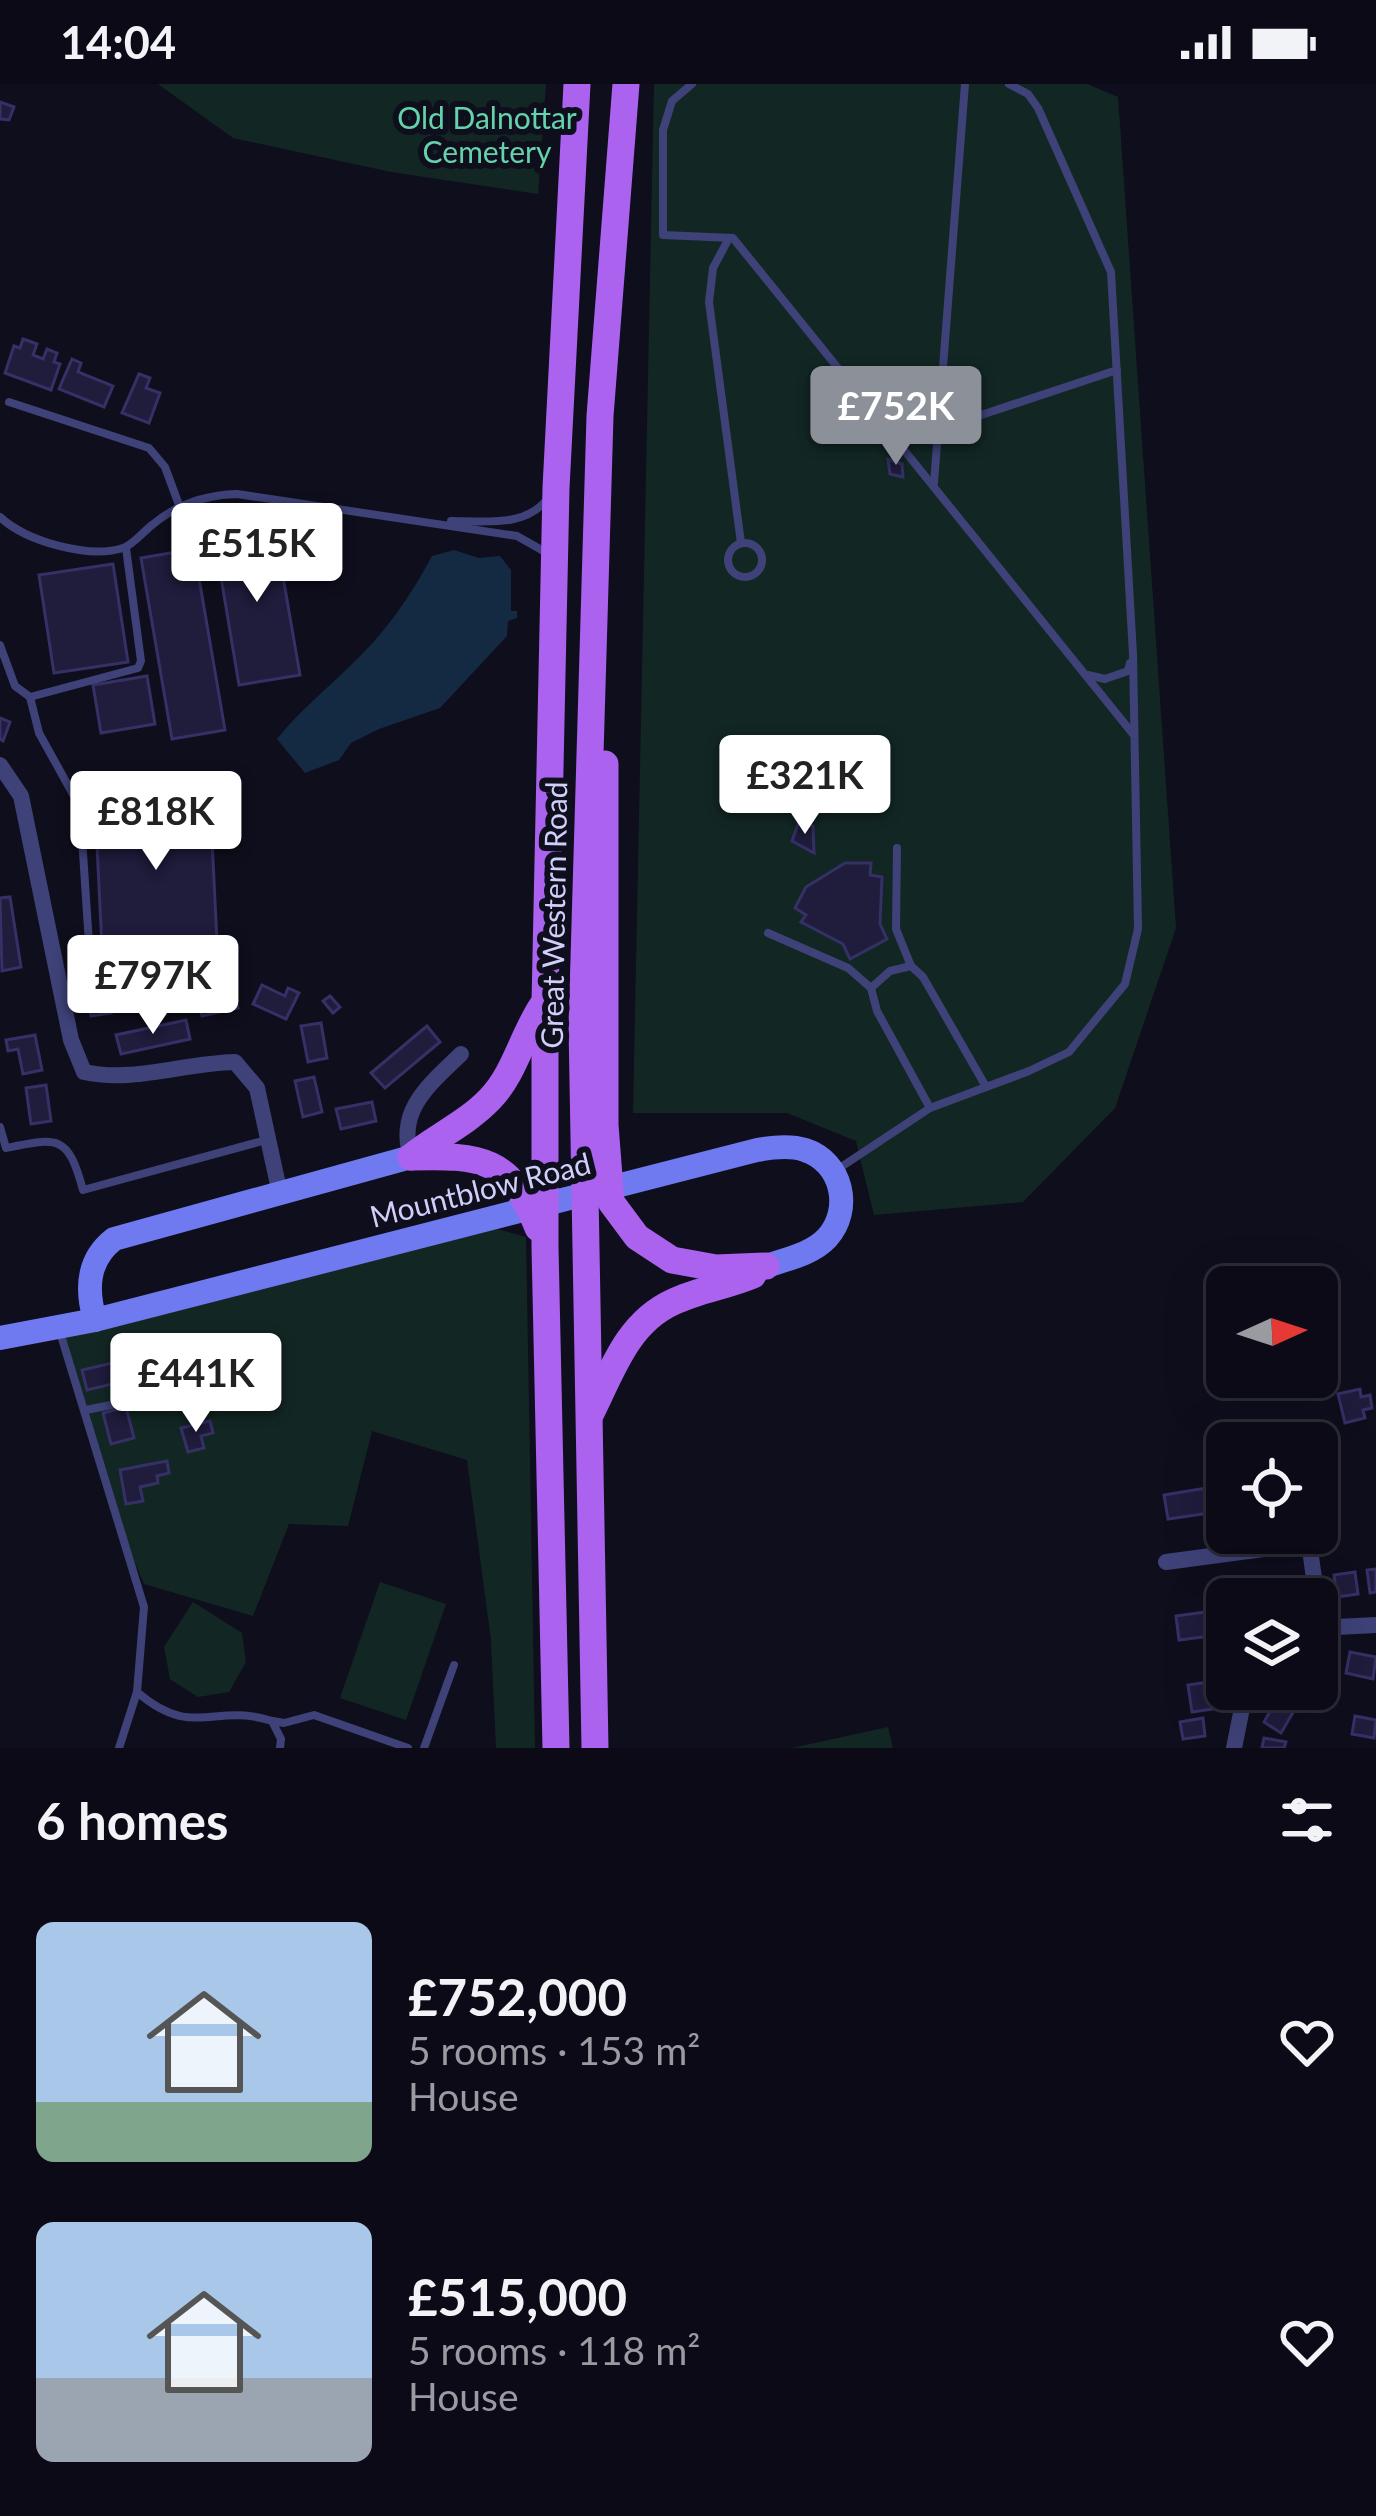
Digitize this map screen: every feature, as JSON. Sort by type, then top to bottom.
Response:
[{"type":"main road","name":"Great Western Road","points":[[556,1748],[544,1002],[556,488],[577,84]]},
{"type":"main road","name":"Great Western Road","points":[[595,1748],[582,1026],[600,416],[626,84]]},
{"type":"main road","points":[[592,692],[608,777],[604,1125],[610,1202],[637,1238],[672,1260],[716,1268],[766,1266]]},
{"type":"main road","points":[[411,1157],[493,1097],[544,1002]]},
{"type":"main road","points":[[411,1157],[469,1157],[496,1166],[527,1199],[545,1247]]},
{"type":"main road","points":[[588,1419],[619,1354],[655,1312],[674,1301],[749,1277],[766,1266]]},
{"type":"street","points":[[0,764],[21,796],[71,1040],[84,1072],[112,1078],[194,1063],[236,1063],[257,1088],[280,1194]]},
{"type":"street","name":"Mountblow Road","points":[[411,1157],[406,1141],[414,1100],[461,1054]]},
{"type":"street","name":"Mountblow Road","points":[[0,1338],[95,1320],[773,1148],[803,1149],[824,1160],[834,1172]]},
{"type":"street","points":[[95,1320],[88,1280],[99,1255],[114,1239],[411,1157]]},
{"type":"street","points":[[766,1266],[798,1256],[827,1238],[841,1210],[842,1192],[834,1172]]},
{"type":"street","points":[[1166,1562],[1310,1543],[1314,1578]]},
{"type":"street","points":[[1338,1626],[1376,1624]]},
{"type":"street","points":[[1234,1748],[1241,1710]]},
{"type":"lane","points":[[692,84],[672,101],[663,130],[663,235],[729,238],[1135,736]]},
{"type":"lane","points":[[934,484],[965,84]]},
{"type":"lane","points":[[834,1172],[930,1108],[1070,1052],[1125,984],[1138,929],[1133,654],[1111,272],[1038,109],[1028,94],[1009,84]]},
{"type":"lane","points":[[729,238],[713,268],[709,302],[741,543]]},
{"type":"lane","points":[[894,436],[915,437],[1117,370]]},
{"type":"lane","points":[[9,402],[149,448],[165,467],[179,506]]},
{"type":"lane","points":[[425,521],[524,518],[541,508],[556,488]]},
{"type":"lane","points":[[0,517],[21,534],[41,541],[100,551],[126,548],[179,506],[219,494],[237,494],[518,536],[540,547],[555,564]]},
{"type":"lane","points":[[741,543],[753,544],[762,558],[756,574],[746,578],[728,565],[729,554],[741,543]]},
{"type":"lane","points":[[30,697],[138,668],[141,661],[126,548]]},
{"type":"lane","points":[[0,645],[15,686],[30,697],[39,733],[80,807],[89,944]]},
{"type":"lane","points":[[1086,675],[1118,677],[1128,671],[1133,654]]},
{"type":"lane","points":[[897,848],[896,929],[910,966],[923,977],[985,1085]]},
{"type":"lane","points":[[768,933],[848,968],[871,988],[877,1011],[930,1108]]},
{"type":"lane","points":[[871,988],[890,970],[910,966]]},
{"type":"lane","points":[[0,1127],[6,1148],[51,1139],[66,1145],[83,1190],[267,1139]]},
{"type":"lane","points":[[58,1328],[145,1607],[137,1691],[119,1748]]},
{"type":"lane","points":[[86,1411],[190,1389]]},
{"type":"lane","points":[[424,1748],[454,1665]]},
{"type":"lane","points":[[137,1691],[159,1711],[191,1720],[247,1713],[284,1723],[318,1716],[408,1748]]},
{"type":"lane","points":[[272,1721],[281,1738],[280,1748]]},
{"type":"green space","name":"Old Dalnottar Cemetery","points":[[158,84],[546,84],[538,194],[391,172],[233,138]]},
{"type":"green space","points":[[654,84],[1087,84],[1118,97],[1176,928],[1115,1108],[1023,1202],[874,1215],[856,1141],[787,1113],[633,1113]]},
{"type":"green space","points":[[472,1222],[526,1237],[535,1748],[496,1748],[491,1640],[467,1460],[372,1431],[348,1526],[289,1524],[253,1616],[144,1584],[58,1328]]},
{"type":"green space","points":[[380,1582],[446,1604],[406,1720],[340,1698]]},
{"type":"green space","points":[[193,1602],[242,1633],[246,1662],[229,1692],[198,1697],[170,1679],[164,1647]]},
{"type":"green space","points":[[888,1727],[893,1748],[792,1748]]},
{"type":"water","points":[[454,550],[479,558],[500,556],[511,570],[511,611],[517,611],[517,618],[508,621],[507,636],[440,708],[379,729],[351,743],[339,760],[305,773],[277,739],[376,639],[432,556]]},
{"type":"building","points":[[0,102],[14,107],[9,120],[0,119]]},
{"type":"building","points":[[23,339],[37,344],[33,355],[43,359],[47,349],[57,353],[54,362],[60,364],[51,390],[5,373],[14,346],[20,348]]},
{"type":"building","points":[[72,359],[81,363],[78,372],[113,386],[104,407],[59,389]]},
{"type":"building","points":[[139,374],[150,378],[146,388],[160,393],[149,423],[122,413]]},
{"type":"building","points":[[888,459],[902,464],[903,477],[890,474]]},
{"type":"building","points":[[274,525],[300,675],[239,685],[214,535]]},
{"type":"building","points":[[194,549],[225,730],[172,739],[141,558]]},
{"type":"building","points":[[113,564],[128,662],[54,673],[39,575]]},
{"type":"building","points":[[147,676],[155,724],[101,733],[93,685]]},
{"type":"building","points":[[0,718],[10,722],[3,741],[0,739]]},
{"type":"building","points":[[210,799],[217,942],[102,947],[95,805]]},
{"type":"building","points":[[798,824],[813,826],[814,853],[792,841]]},
{"type":"building","points":[[845,863],[871,863],[870,875],[882,877],[880,924],[887,939],[850,959],[843,944],[801,922],[806,915],[795,908],[806,887]]},
{"type":"building","points":[[10,897],[21,967],[2,971],[0,898]]},
{"type":"building","points":[[106,977],[111,1013],[91,1016],[86,980]]},
{"type":"building","points":[[262,985],[285,996],[288,988],[299,993],[286,1019],[253,1004]]},
{"type":"building","points":[[233,988],[238,1008],[202,1016],[197,996]]},
{"type":"building","points":[[330,996],[340,1007],[333,1013],[323,1001]]},
{"type":"building","points":[[186,1020],[190,1039],[121,1054],[116,1035]]},
{"type":"building","points":[[321,1023],[327,1058],[308,1062],[301,1026]]},
{"type":"building","points":[[427,1026],[440,1042],[385,1088],[371,1073]]},
{"type":"building","points":[[35,1035],[42,1070],[23,1074],[18,1049],[8,1051],[6,1040]]},
{"type":"building","points":[[314,1077],[322,1112],[303,1117],[295,1081]]},
{"type":"building","points":[[46,1085],[51,1121],[31,1124],[26,1088]]},
{"type":"building","points":[[372,1102],[376,1121],[341,1129],[336,1109]]},
{"type":"building","points":[[159,1352],[164,1372],[87,1390],[82,1370]]},
{"type":"building","points":[[1360,1389],[1361,1397],[1370,1395],[1372,1408],[1363,1410],[1365,1418],[1345,1423],[1338,1394]]},
{"type":"building","points":[[126,1407],[134,1438],[111,1444],[103,1413]]},
{"type":"building","points":[[210,1421],[213,1433],[201,1436],[204,1448],[188,1452],[181,1428]]},
{"type":"building","points":[[167,1461],[169,1473],[157,1476],[158,1483],[140,1487],[143,1501],[126,1504],[120,1470]]},
{"type":"building","points":[[1206,1488],[1206,1514],[1168,1519],[1164,1495]]},
{"type":"building","points":[[1376,1569],[1376,1592],[1370,1593],[1367,1570]]},
{"type":"building","points":[[1355,1572],[1358,1594],[1338,1597],[1334,1575]]},
{"type":"building","points":[[1206,1612],[1206,1637],[1179,1640],[1176,1616]]},
{"type":"building","points":[[1350,1652],[1376,1657],[1373,1679],[1346,1673]]},
{"type":"building","points":[[1206,1682],[1206,1710],[1192,1712],[1188,1685]]},
{"type":"building","points":[[1271,1710],[1294,1710],[1281,1733],[1264,1722]]},
{"type":"building","points":[[1355,1716],[1376,1720],[1374,1738],[1352,1734]]},
{"type":"building","points":[[1203,1718],[1205,1736],[1183,1739],[1180,1722]]},
{"type":"building","points":[[1264,1738],[1286,1742],[1284,1748],[1262,1748]]}]
